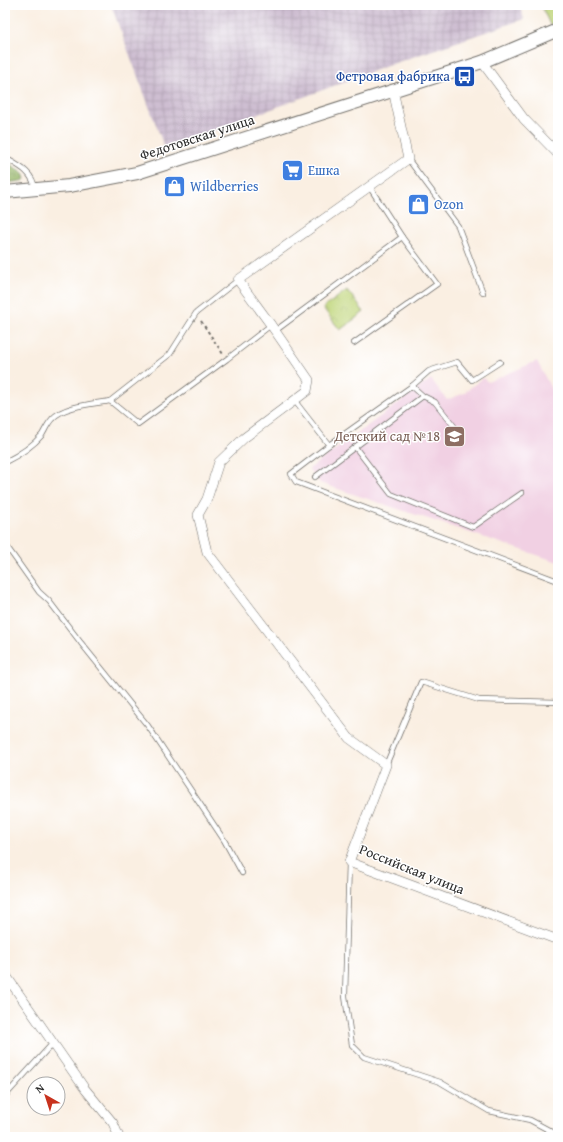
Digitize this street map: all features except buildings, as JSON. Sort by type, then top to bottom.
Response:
[{"type":"street","name":"Федотовская улица","points":[[5,192],[69,186],[137,173],[482,62],[558,30]]},
{"type":"street","points":[[482,62],[524,119],[558,154]]},
{"type":"street","points":[[386,765],[349,738],[207,552],[198,515],[207,499],[219,462],[244,438],[307,391],[309,380],[238,280],[408,159],[393,90]]},
{"type":"street","name":"Российская улица","points":[[386,765],[349,862],[558,940]]},
{"type":"street","points":[[5,974],[85,1089],[114,1123],[119,1137]]},
{"type":"lane","points":[[5,158],[19,166],[32,177],[35,190]]},
{"type":"lane","points":[[408,159],[458,226],[483,293]]},
{"type":"lane","points":[[354,343],[436,284],[402,237],[369,186]]},
{"type":"lane","points":[[110,401],[138,424],[227,359],[402,237]]},
{"type":"lane","points":[[5,462],[21,454],[33,444],[52,419],[59,414],[69,409],[110,401],[170,354],[196,313],[238,280]]},
{"type":"lane","points":[[500,362],[472,380],[457,362],[429,371],[412,386],[291,474],[296,482],[558,580]]},
{"type":"lane","points":[[412,386],[423,396],[435,402],[454,426]]},
{"type":"lane","points":[[315,477],[423,396]]},
{"type":"lane","points":[[294,400],[329,445]]},
{"type":"lane","points":[[354,447],[391,494],[473,527],[522,493]]},
{"type":"lane","points":[[5,544],[39,592],[49,601],[148,726],[224,840],[242,873]]},
{"type":"lane","points":[[386,765],[420,682],[479,700],[558,702]]},
{"type":"lane","points":[[349,862],[345,996],[352,1045],[364,1057],[440,1082],[489,1112],[530,1120],[558,1135]]},
{"type":"lane","points":[[5,1096],[53,1043]]},
{"type":"path","points":[[196,313],[227,359]]},
{"type":"shaded area","points":[[111,5],[519,5],[524,19],[395,63],[165,149]]},
{"type":"shaded area","name":"Детский сад №18","points":[[537,361],[558,403],[558,562],[320,483],[309,469],[431,379],[447,400],[467,392],[466,391],[483,378],[488,382]]},
{"type":"green space","points":[[541,5],[558,5],[558,21],[550,25]]},
{"type":"green space","points":[[5,161],[23,173],[25,179],[22,181],[5,183]]},
{"type":"green space","points":[[347,290],[364,312],[340,330],[323,308]]},
{"type":"place","name":"Фетровая фабрика","points":[[465,76]]},
{"type":"place","name":"Ешка","points":[[292,170]]},
{"type":"place","name":"Wildberries","points":[[174,186]]},
{"type":"place","name":"Ozon","points":[[418,204]]},
{"type":"place","name":"Детский сад №18","points":[[455,436]]}]
